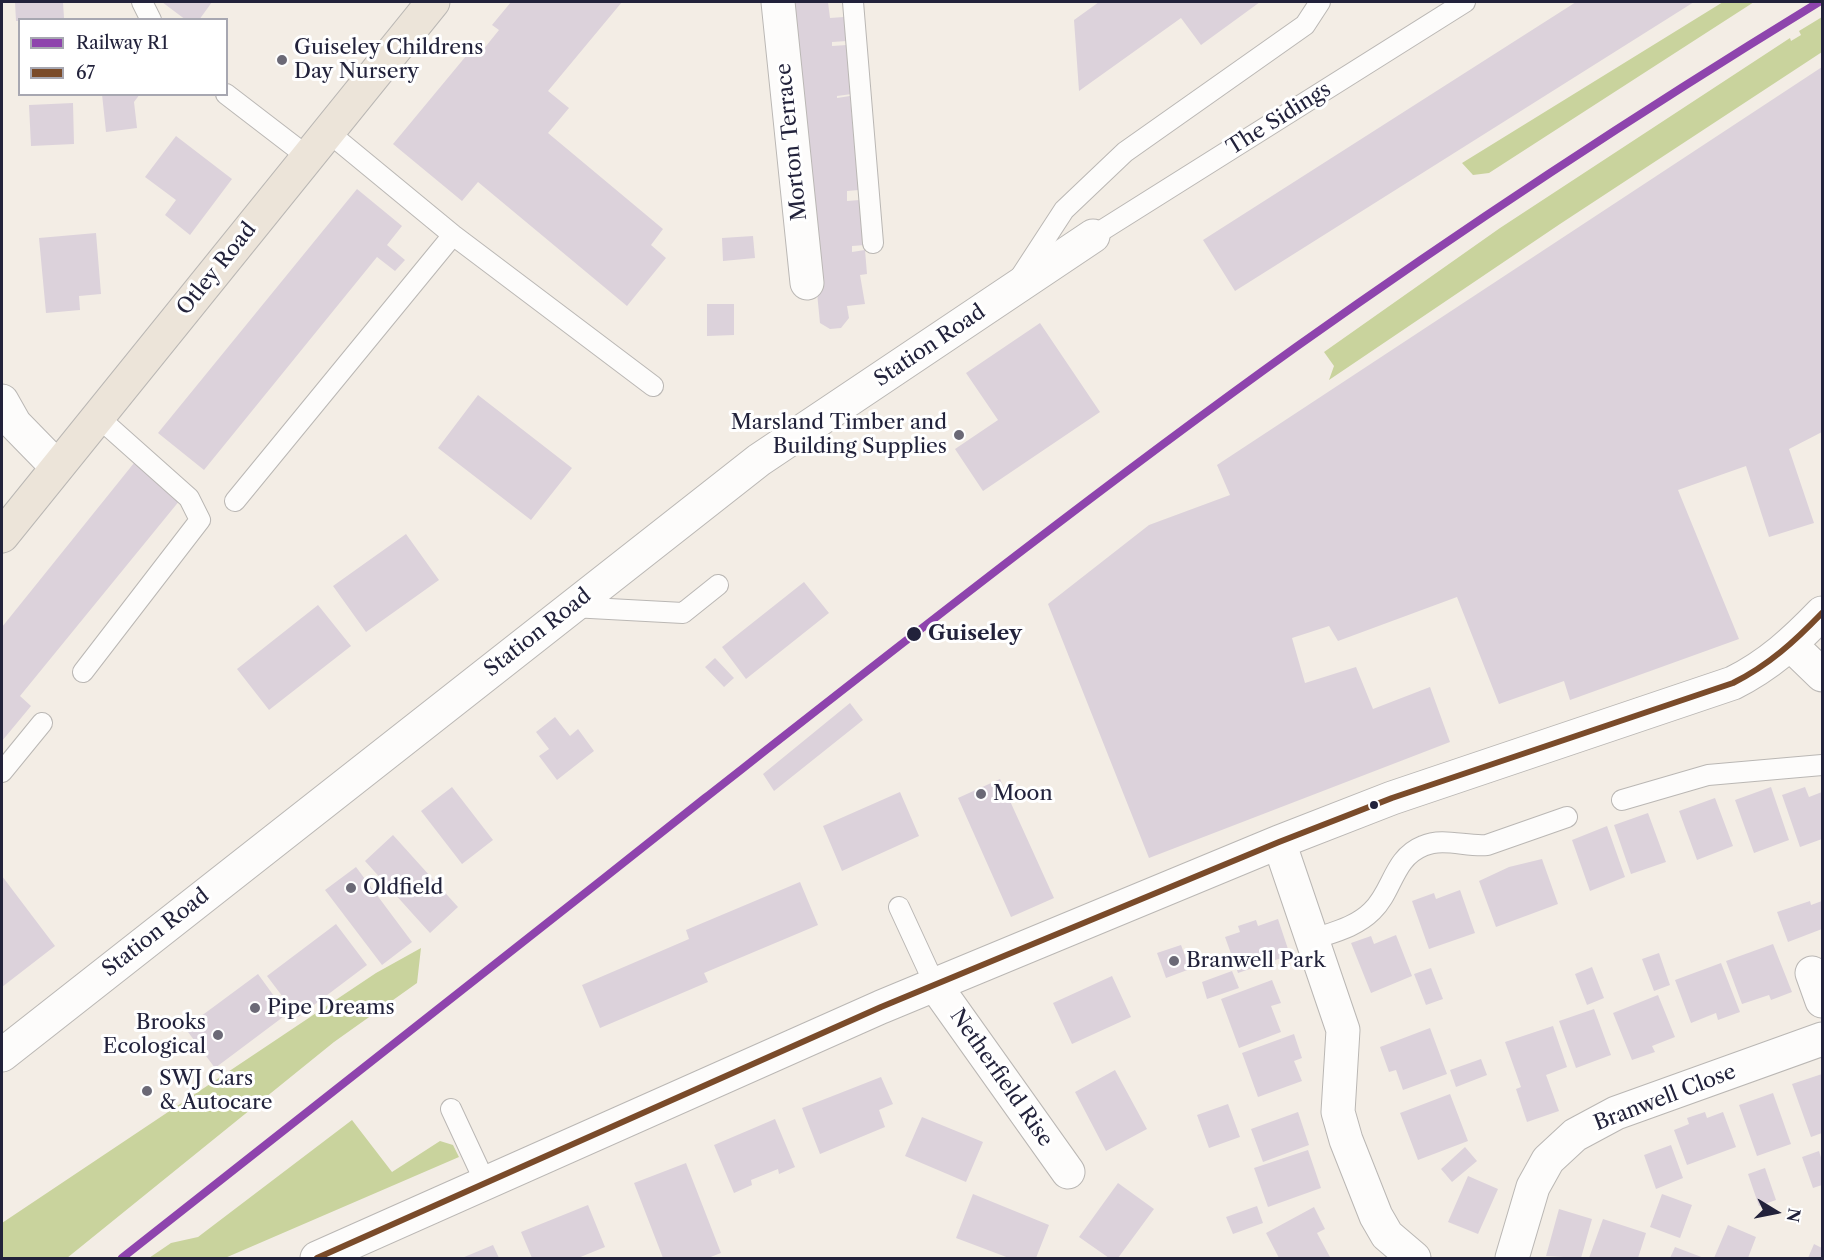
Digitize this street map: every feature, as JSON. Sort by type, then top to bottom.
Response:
[{"type":"main road","name":"Otley Road","points":[[2,536],[433,2]]},
{"type":"street","name":"Morton Terrace","points":[[778,2],[807,283]]},
{"type":"street","name":"Station Road","points":[[2,1055],[759,460],[1092,236]]},
{"type":"street","points":[[2,401],[15,424],[57,467]]},
{"type":"street","points":[[317,1258],[935,985],[1279,842],[1392,798],[1733,683],[1761,668],[1791,645],[1822,613]]},
{"type":"street","points":[[1791,645],[1822,675]]},
{"type":"street","points":[[1279,842],[1314,939],[1343,1030],[1338,1112],[1346,1140],[1376,1216],[1387,1235],[1414,1258]]},
{"type":"street","name":"Netherfield Rise","points":[[935,985],[1068,1172]]},
{"type":"street","name":"Branwell Close","points":[[1512,1258],[1533,1187],[1548,1160],[1575,1135],[1616,1113],[1822,1039]]},
{"type":"lane","points":[[142,2],[150,18]]},
{"type":"lane","points":[[853,2],[873,243]]},
{"type":"lane","points":[[1011,292],[1064,210],[1125,152],[1305,25],[1320,2]]},
{"type":"lane","name":"The Sidings","points":[[1092,236],[1465,2]]},
{"type":"lane","points":[[228,95],[318,144],[453,235],[652,386]]},
{"type":"lane","points":[[235,501],[453,235]]},
{"type":"lane","points":[[83,672],[201,520],[189,498],[98,417]]},
{"type":"lane","points":[[571,607],[683,614],[718,585]]},
{"type":"lane","points":[[2,772],[42,723]]},
{"type":"lane","points":[[1622,800],[1708,775],[1822,765]]},
{"type":"lane","points":[[1314,939],[1352,926],[1372,911],[1383,898],[1398,865],[1422,846],[1437,842],[1487,845],[1568,817]]},
{"type":"lane","points":[[899,907],[935,985]]},
{"type":"lane","points":[[451,1109],[485,1182]]},
{"type":"green space","points":[[1723,2],[1754,2],[1489,173],[1473,175],[1462,163]]},
{"type":"green space","points":[[1822,17],[1822,52],[1560,224],[1329,380],[1334,366],[1324,352],[1500,228],[1790,38],[1791,41],[1801,35],[1799,31]]},
{"type":"green space","points":[[421,948],[417,983],[334,1042],[67,1258],[2,1258],[2,1223],[376,973]]},
{"type":"green space","points":[[352,1120],[392,1172],[440,1141],[453,1145],[459,1157],[225,1258],[149,1258],[171,1243],[198,1237]]},
{"type":"building","points":[[15,2],[63,2],[64,18],[18,18],[16,21]]},
{"type":"building","points":[[162,2],[212,2],[200,18],[183,18]]},
{"type":"building","points":[[511,2],[622,2],[548,91],[569,108],[548,133],[663,229],[651,245],[666,258],[627,306],[478,182],[462,201],[393,144],[471,50],[478,56],[499,30],[492,25]]},
{"type":"building","points":[[788,2],[828,2],[830,18],[844,17],[847,41],[832,42],[832,46],[847,45],[852,94],[837,96],[837,98],[850,96],[859,190],[847,191],[847,201],[860,200],[865,245],[852,246],[852,252],[865,250],[867,274],[860,275],[865,304],[847,306],[849,318],[841,328],[830,329],[820,323]]},
{"type":"building","points":[[1099,2],[1260,2],[1201,45],[1181,18],[1079,91],[1074,20]]},
{"type":"building","points":[[1576,2],[1694,2],[1235,291],[1203,240]]},
{"type":"building","points":[[1822,67],[1822,432],[1789,449],[1814,523],[1769,537],[1746,466],[1678,490],[1739,639],[1570,700],[1564,681],[1499,704],[1457,597],[1338,641],[1329,626],[1292,638],[1305,683],[1356,667],[1373,709],[1430,687],[1450,742],[1149,858],[1048,604],[1149,525],[1230,495],[1217,465]]},
{"type":"building","points":[[102,96],[138,96],[134,102],[137,128],[106,132]]},
{"type":"building","points":[[73,103],[74,144],[31,146],[29,105]]},
{"type":"building","points":[[176,136],[232,179],[190,235],[165,215],[176,200],[145,177]]},
{"type":"building","points":[[357,189],[402,226],[387,245],[405,260],[395,271],[377,257],[204,470],[158,433]]},
{"type":"building","points":[[96,233],[101,294],[79,296],[80,310],[46,313],[39,238]]},
{"type":"building","points":[[753,236],[755,258],[723,261],[722,238]]},
{"type":"building","points":[[707,304],[734,304],[734,335],[707,336]]},
{"type":"building","points":[[1040,323],[1100,412],[983,491],[955,449],[998,420],[966,373]]},
{"type":"building","points":[[478,395],[572,468],[531,520],[438,448]]},
{"type":"building","points":[[134,463],[180,500],[20,696],[31,706],[2,741],[2,627]]},
{"type":"building","points":[[406,534],[439,580],[366,632],[333,586]]},
{"type":"building","points":[[804,582],[829,613],[746,679],[722,647]]},
{"type":"building","points":[[318,605],[351,646],[269,710],[237,669]]},
{"type":"building","points":[[715,658],[734,678],[724,687],[705,667]]},
{"type":"building","points":[[850,703],[863,720],[774,791],[763,774]]},
{"type":"building","points":[[555,717],[570,736],[578,729],[594,751],[557,780],[539,756],[549,749],[536,732]]},
{"type":"building","points":[[1000,779],[1054,898],[1011,917],[958,798]]},
{"type":"building","points":[[452,787],[493,840],[462,864],[421,811]]},
{"type":"building","points":[[1771,787],[1789,840],[1754,853],[1735,800]]},
{"type":"building","points":[[1805,787],[1809,797],[1822,792],[1822,839],[1800,847],[1782,795]]},
{"type":"building","points":[[900,792],[919,836],[842,871],[823,826]]},
{"type":"building","points":[[1715,798],[1733,846],[1697,860],[1679,811]]},
{"type":"building","points":[[1648,813],[1666,862],[1631,874],[1614,825]]},
{"type":"building","points":[[1607,826],[1625,877],[1590,891],[1572,840]]},
{"type":"building","points":[[393,835],[458,907],[430,933],[365,861]]},
{"type":"building","points":[[1542,859],[1558,904],[1496,927],[1479,881],[1509,867]]},
{"type":"building","points":[[356,867],[412,942],[382,965],[325,890]]},
{"type":"building","points":[[2,876],[55,946],[2,987]]},
{"type":"building","points":[[800,882],[818,925],[704,973],[708,982],[600,1028],[582,985],[689,939],[686,930]]},
{"type":"building","points":[[1460,890],[1475,933],[1429,949],[1412,901],[1434,893],[1436,899]]},
{"type":"building","points":[[1810,901],[1811,905],[1822,901],[1822,929],[1788,942],[1777,912]]},
{"type":"building","points":[[1278,919],[1290,955],[1238,973],[1225,937],[1240,932],[1238,926],[1256,920],[1258,926]]},
{"type":"building","points":[[336,924],[367,965],[298,1017],[267,976]]},
{"type":"building","points":[[1396,935],[1412,976],[1371,993],[1351,943],[1371,936],[1374,944]]},
{"type":"building","points":[[1773,944],[1792,992],[1771,1000],[1769,995],[1742,1004],[1726,961]]},
{"type":"building","name":"Branwell Park","points":[[1181,945],[1190,969],[1166,978],[1157,953]]},
{"type":"building","points":[[1659,953],[1670,985],[1654,991],[1642,959]]},
{"type":"building","points":[[1721,963],[1740,1012],[1718,1020],[1716,1013],[1691,1023],[1675,980]]},
{"type":"building","points":[[1592,967],[1604,998],[1587,1005],[1575,974]]},
{"type":"building","points":[[1431,968],[1443,999],[1426,1005],[1414,974]]},
{"type":"building","points":[[1232,971],[1239,988],[1207,999],[1202,982]]},
{"type":"building","points":[[258,974],[287,1014],[215,1068],[185,1028]]},
{"type":"building","points":[[1112,976],[1131,1017],[1072,1044],[1053,1003]]},
{"type":"building","points":[[1272,980],[1281,1003],[1271,1006],[1281,1032],[1239,1048],[1221,999]]},
{"type":"building","points":[[1658,995],[1675,1037],[1652,1046],[1655,1052],[1632,1060],[1613,1013]]},
{"type":"building","points":[[1594,1009],[1611,1055],[1576,1068],[1559,1021]]},
{"type":"building","points":[[1553,1026],[1567,1067],[1546,1075],[1559,1111],[1527,1122],[1516,1089],[1521,1087],[1505,1042]]},
{"type":"building","points":[[1430,1028],[1447,1074],[1403,1090],[1396,1070],[1389,1072],[1380,1047]]},
{"type":"building","points":[[1294,1034],[1302,1058],[1294,1061],[1302,1081],[1258,1097],[1242,1053]]},
{"type":"building","points":[[1481,1059],[1487,1075],[1456,1087],[1450,1070]]},
{"type":"building","points":[[1115,1070],[1147,1129],[1106,1151],[1075,1092]]},
{"type":"building","points":[[1822,1074],[1822,1133],[1811,1137],[1792,1084]]},
{"type":"building","points":[[881,1077],[893,1104],[879,1110],[885,1127],[820,1154],[802,1108]]},
{"type":"building","points":[[1773,1093],[1791,1144],[1757,1156],[1739,1105]]},
{"type":"building","points":[[1450,1094],[1468,1141],[1418,1160],[1400,1113]]},
{"type":"building","points":[[1228,1104],[1240,1137],[1209,1148],[1197,1115]]},
{"type":"building","points":[[1298,1112],[1309,1145],[1263,1162],[1251,1129]]},
{"type":"building","points":[[1705,1112],[1707,1118],[1723,1112],[1736,1147],[1687,1165],[1674,1130],[1689,1124],[1687,1118]]},
{"type":"building","points":[[922,1117],[983,1142],[966,1182],[905,1156]]},
{"type":"building","points":[[775,1119],[795,1167],[779,1174],[778,1169],[751,1180],[752,1185],[734,1193],[714,1145]]},
{"type":"building","points":[[1671,1145],[1683,1178],[1656,1189],[1644,1155]]},
{"type":"building","points":[[1465,1147],[1477,1161],[1452,1182],[1441,1169]]},
{"type":"building","points":[[1308,1150],[1321,1188],[1268,1207],[1254,1168]]},
{"type":"building","points":[[1819,1151],[1822,1161],[1822,1185],[1813,1188],[1802,1157]]},
{"type":"building","points":[[686,1163],[721,1253],[708,1258],[663,1258],[634,1183]]},
{"type":"building","points":[[1765,1168],[1776,1200],[1759,1206],[1748,1174]]},
{"type":"building","points":[[1468,1176],[1498,1189],[1478,1234],[1448,1222]]},
{"type":"building","points":[[1118,1183],[1154,1209],[1118,1258],[1109,1258],[1079,1237]]},
{"type":"building","points":[[973,1194],[1049,1225],[1036,1258],[1009,1258],[956,1238]]},
{"type":"building","points":[[1662,1194],[1692,1205],[1680,1238],[1650,1227]]},
{"type":"building","points":[[588,1205],[605,1247],[578,1258],[532,1258],[521,1232]]},
{"type":"building","points":[[1257,1206],[1263,1223],[1233,1234],[1226,1217]]},
{"type":"building","points":[[1314,1207],[1325,1229],[1317,1233],[1330,1257],[1279,1258],[1266,1233]]},
{"type":"building","points":[[1559,1209],[1592,1219],[1581,1258],[1546,1256]]},
{"type":"building","points":[[1603,1219],[1646,1233],[1638,1258],[1589,1258]]},
{"type":"building","points":[[1728,1225],[1756,1237],[1748,1258],[1714,1258]]},
{"type":"building","points":[[1814,1244],[1822,1248],[1822,1258],[1808,1258]]},
{"type":"building","points":[[493,1245],[499,1258],[462,1258]]},
{"type":"building","points":[[1675,1247],[1704,1258],[1670,1258]]},
{"type":"rail line","name":"R1","points":[[122,1258],[925,626],[1221,401],[1489,213],[1620,127],[1819,2]]},
{"type":"transit line","name":"67","points":[[317,1258],[881,1007],[1279,842],[1392,798],[1733,683],[1781,652],[1822,613]]},
{"type":"place","name":"Guiseley Childrens Day Nursery","points":[[282,60]]},
{"type":"place","name":"Marsland Timber and Building Supplies","points":[[959,435]]},
{"type":"place","name":"Guiseley","points":[[914,634]]},
{"type":"place","name":"Moon","points":[[981,794]]},
{"type":"place","name":"Oldfield","points":[[351,888]]},
{"type":"place","name":"Branwell Park","points":[[1174,961]]},
{"type":"place","name":"Pipe Dreams","points":[[255,1008]]},
{"type":"place","name":"Brooks Ecological","points":[[218,1035]]},
{"type":"place","name":"SWJ Cars & Autocare","points":[[147,1091]]}]
